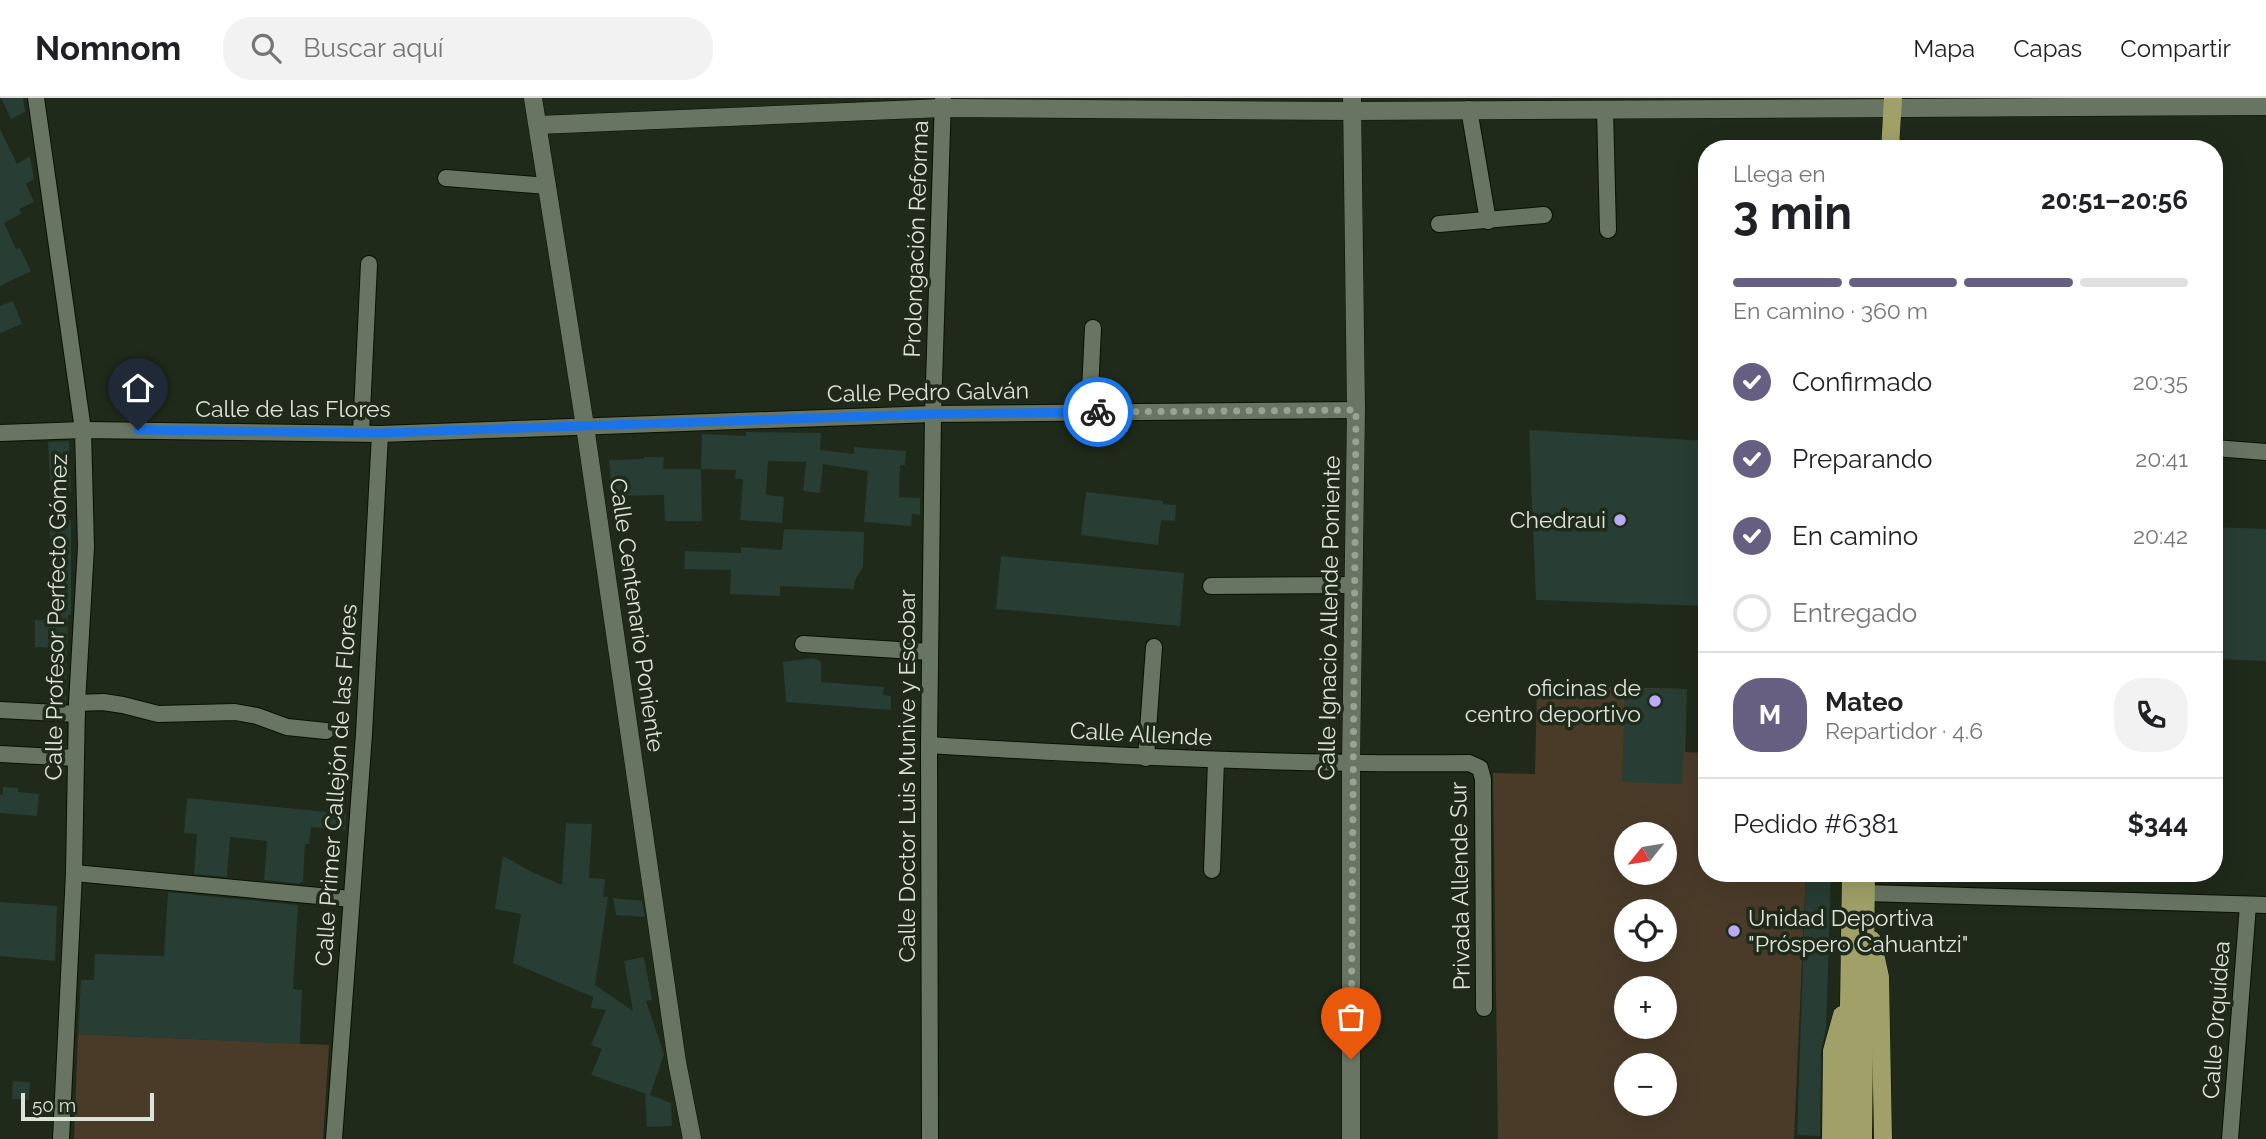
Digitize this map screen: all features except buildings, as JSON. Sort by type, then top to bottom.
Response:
[{"type":"main road","points":[[1891,140],[1893,102]]},
{"type":"main road","points":[[1847,1139],[1851,882]]},
{"type":"main road","points":[[1863,1139],[1866,882]]},
{"type":"main road","points":[[1865,901],[1880,977],[1883,1139]]},
{"type":"main road","points":[[1831,1139],[1832,1051],[1849,988]]},
{"type":"street","name":"Calle Profesor Perfecto Gómez","points":[[36,98],[83,430],[86,547],[77,708],[74,873],[61,1139]]},
{"type":"street","name":"Calle Centenario Poniente","points":[[533,98],[585,426],[675,1049],[692,1139]]},
{"type":"street","points":[[538,125],[943,103],[1352,104],[1469,109],[1605,109],[1893,102],[2266,106]]},
{"type":"street","name":"Prolongación Reforma","points":[[933,414],[943,103]]},
{"type":"street","name":"Calle Ignacio Allende Poniente","points":[[1351,1139],[1356,410],[1352,104]]},
{"type":"street","points":[[1469,109],[1488,221]]},
{"type":"street","points":[[1605,109],[1608,230]]},
{"type":"street","points":[[446,178],[548,186]]},
{"type":"street","points":[[1439,224],[1544,215]]},
{"type":"street","points":[[360,433],[369,264]]},
{"type":"street","points":[[1089,412],[1093,328]]},
{"type":"street","name":"Calle Pedro Galván","points":[[585,426],[933,414],[1356,410]]},
{"type":"street","name":"Calle Doctor Luis Munive y Escobar","points":[[930,1139],[929,745],[933,414]]},
{"type":"street","name":"Calle de las Flores","points":[[0,433],[83,430],[380,433],[585,426]]},
{"type":"street","name":"Calle Primer Callejón de las Flores","points":[[334,1139],[365,734],[380,433]]},
{"type":"street","points":[[2223,449],[2266,452]]},
{"type":"street","points":[[1211,586],[1354,585]]},
{"type":"street","points":[[803,644],[930,652]]},
{"type":"street","points":[[1146,758],[1154,647]]},
{"type":"street","points":[[0,710],[77,708],[103,702],[158,714],[235,712],[257,716],[287,727],[326,731]]},
{"type":"street","name":"Calle Allende","points":[[929,745],[1146,758],[1352,764]]},
{"type":"street","points":[[0,754],[76,758]]},
{"type":"street","points":[[1212,870],[1216,761]]},
{"type":"street","name":"Privada Allende Sur","points":[[1352,764],[1469,763],[1480,768],[1483,779],[1484,1008]]},
{"type":"street","points":[[74,873],[351,899]]},
{"type":"street","points":[[1865,901],[2266,905]]},
{"type":"street","name":"Calle Orquídea","points":[[2230,1139],[2248,905]]},
{"type":"shaded area","name":"Unidad Deportiva \"Próspero Cahuantzi\"","points":[[1537,685],[1687,689],[1685,752],[1698,753],[1698,882],[1806,882],[1794,1139],[1498,1139],[1493,773],[1535,774]]},
{"type":"shaded area","points":[[78,1034],[329,1045],[323,1139],[74,1139]]},
{"type":"way so far","points":[[1098,412],[1356,410],[1351,1059]]},
{"type":"place","name":"Chedraui","points":[[1620,520]]},
{"type":"place","name":"oficinas de centro deportivo","points":[[1655,701]]},
{"type":"place","name":"Unidad Deportiva \"Próspero Cahuantzi\"","points":[[1734,931]]},
{"type":"route","points":[[138,430],[380,433],[933,414],[1098,412]]}]
